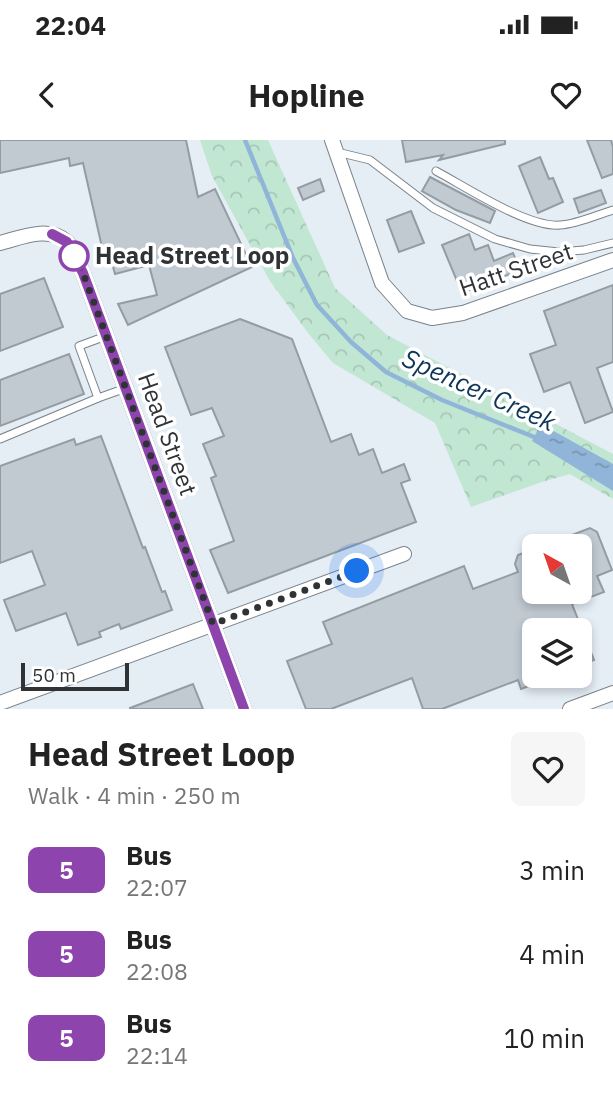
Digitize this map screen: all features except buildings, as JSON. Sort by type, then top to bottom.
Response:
[{"type":"street","name":"Hatt Street","points":[[334,146],[382,283],[407,311],[432,318],[463,313],[613,260]]},
{"type":"street","name":"Head Street","points":[[0,243],[34,234],[52,234],[67,242],[83,273],[244,709]]},
{"type":"street","points":[[0,703],[404,554]]},
{"type":"street","points":[[570,709],[613,693]]},
{"type":"lane","points":[[334,146],[370,160],[433,208],[495,239],[530,249],[559,252],[584,250],[613,243]]},
{"type":"lane","points":[[436,171],[542,225],[568,224],[613,210]]},
{"type":"lane","points":[[99,398],[79,346],[106,336]]},
{"type":"lane","points":[[0,439],[126,388]]},
{"type":"green space","points":[[200,140],[268,140],[335,288],[387,335],[613,454],[613,499],[570,474],[471,507],[435,423],[333,363],[308,333],[270,281],[212,176]]},
{"type":"water","points":[[541,424],[613,464],[613,491],[532,441]]},
{"type":"waterway","name":"Spencer Creek","points":[[245,140],[293,258],[317,305],[351,342],[386,372],[442,400],[539,439]]},
{"type":"bus line","name":"5","points":[[52,234],[67,242],[83,273],[244,709]]},
{"type":"place","name":"Head Street Loop","points":[[74,256]]},
{"type":"route","points":[[74,256],[83,273],[213,624],[357,571]]}]
